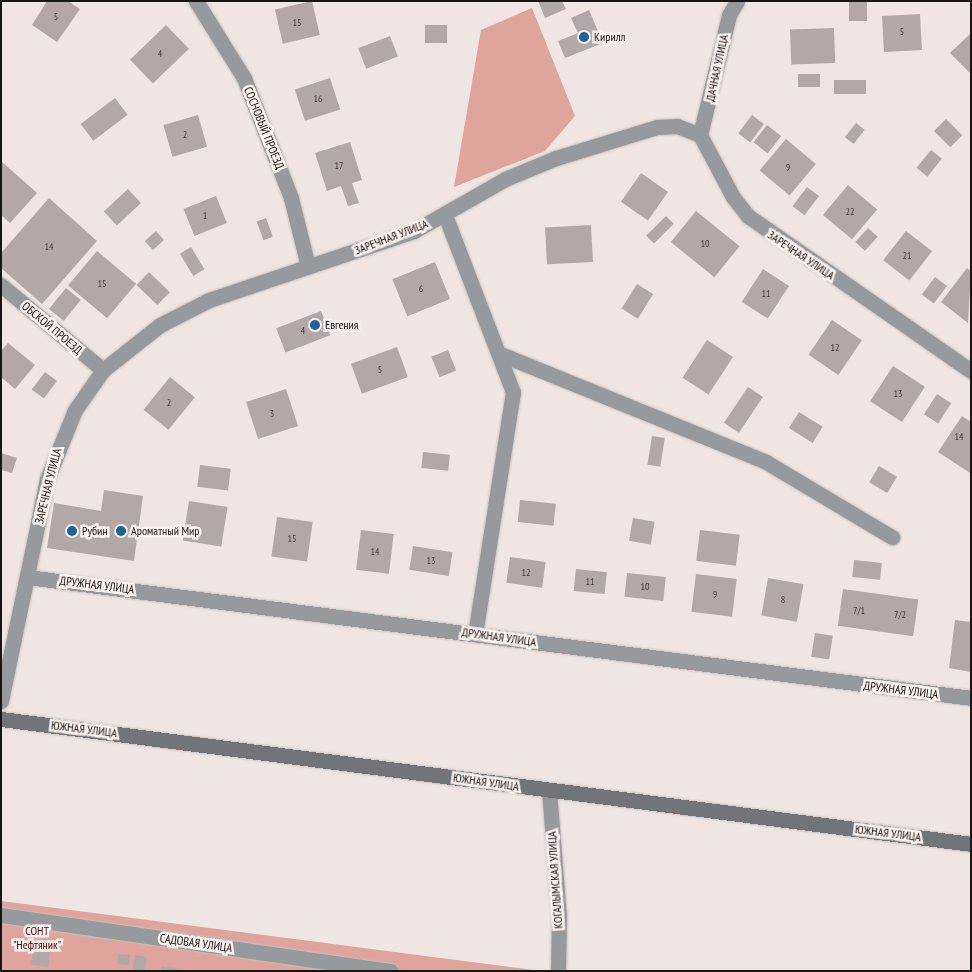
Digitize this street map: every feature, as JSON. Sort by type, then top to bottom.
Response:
[{"type":"street","name":"СОСНОВЫЙ ПРОЕЗД","points":[[196,1],[244,78],[291,198],[308,266]]},
{"type":"street","name":"ДАЧНАЯ УЛИЦА","points":[[700,135],[729,15],[737,1]]},
{"type":"street","name":"ЗАРЕЧНАЯ УЛИЦА","points":[[2,695],[27,577],[59,442],[103,370],[180,314],[308,266],[376,246],[445,215],[505,179],[604,142],[656,127],[677,126],[700,135],[733,198],[748,216],[971,371]]},
{"type":"street","points":[[445,215],[503,355],[513,392],[513,416],[475,634]]},
{"type":"street","name":"ОБСКОЙ ПРОЕЗД","points":[[1,285],[103,370]]},
{"type":"street","points":[[503,355],[766,462],[892,537]]},
{"type":"street","name":"ДРУЖНАЯ УЛИЦА","points":[[27,577],[971,698]]},
{"type":"street","name":"ЮЖНАЯ УЛИЦА","points":[[1,719],[971,844]]},
{"type":"street","name":"КОГАЛЫМСКАЯ УЛИЦА","points":[[549,790],[559,916],[558,971]]},
{"type":"street","name":"САДОВАЯ УЛИЦА","points":[[1,915],[391,971]]},
{"type":"green space","points":[[532,8],[575,116],[545,151],[454,187],[481,30]]},
{"type":"green space","name":"СОНТ \"Нефтяник\"","points":[[1,901],[534,970],[538,971],[1,971]]},
{"type":"building","points":[[47,1],[68,1],[80,9],[57,42],[32,25]]},
{"type":"building","points":[[312,1],[320,35],[283,44],[275,10]]},
{"type":"building","points":[[538,1],[562,1],[566,9],[545,18]]},
{"type":"building","points":[[849,1],[867,1],[867,21],[849,21]]},
{"type":"building","name":"Кирилл","points":[[589,10],[603,43],[565,58],[558,41],[578,33],[571,18]]},
{"type":"building","points":[[920,14],[922,50],[884,52],[882,16]]},
{"type":"building","points":[[166,25],[189,49],[153,83],[130,60]]},
{"type":"building","points":[[425,25],[447,25],[447,43],[425,43]]},
{"type":"building","points":[[834,28],[835,63],[791,65],[790,30]]},
{"type":"building","points":[[971,33],[971,74],[950,53]]},
{"type":"building","points":[[390,36],[398,57],[366,69],[358,48]]},
{"type":"building","points":[[798,74],[820,74],[820,87],[798,87]]},
{"type":"building","points":[[330,78],[340,109],[305,121],[295,89]]},
{"type":"building","points":[[834,80],[866,80],[866,94],[834,94]]},
{"type":"building","points":[[115,98],[128,115],[93,141],[81,124]]},
{"type":"building","points":[[198,115],[207,147],[172,157],[163,125]]},
{"type":"building","points":[[752,115],[764,124],[750,142],[738,133]]},
{"type":"building","points":[[946,119],[962,135],[950,147],[934,131]]},
{"type":"building","points":[[856,123],[865,130],[854,144],[845,137]]},
{"type":"building","points":[[767,125],[781,136],[768,153],[753,142]]},
{"type":"building","points":[[786,139],[816,164],[790,195],[760,170]]},
{"type":"building","points":[[350,142],[362,180],[352,183],[359,203],[348,206],[341,186],[327,191],[315,153]]},
{"type":"building","points":[[931,150],[942,159],[927,177],[917,168]]},
{"type":"building","points":[[1,161],[37,193],[10,223],[1,215]]},
{"type":"building","points":[[641,173],[668,192],[648,221],[621,202]]},
{"type":"building","points":[[848,185],[877,209],[852,239],[823,215]]},
{"type":"building","points":[[807,187],[819,196],[805,215],[793,206]]},
{"type":"building","points":[[128,189],[141,203],[117,225],[104,212]]},
{"type":"building","points":[[216,196],[227,223],[194,236],[184,209]]},
{"type":"building","points":[[49,198],[97,241],[42,304],[1,268],[1,253]]},
{"type":"building","points":[[696,211],[740,246],[714,277],[671,242]]},
{"type":"building","points":[[666,216],[674,224],[654,244],[646,236]]},
{"type":"building","points":[[266,218],[273,237],[263,240],[257,221]]},
{"type":"building","points":[[591,225],[593,262],[547,264],[545,227]]},
{"type":"building","points":[[868,228],[878,237],[865,251],[855,242]]},
{"type":"building","points":[[156,231],[164,240],[153,250],[145,241]]},
{"type":"building","points":[[906,231],[932,251],[909,280],[883,260]]},
{"type":"building","points":[[191,247],[204,269],[193,276],[180,254]]},
{"type":"building","points":[[97,251],[136,284],[107,318],[68,285]]},
{"type":"building","points":[[435,262],[450,299],[407,316],[392,279]]},
{"type":"building","points":[[967,268],[971,271],[968,323],[941,302]]},
{"type":"building","points":[[763,269],[789,286],[768,319],[742,302]]},
{"type":"building","points":[[149,272],[170,292],[157,305],[136,285]]},
{"type":"building","points":[[935,277],[947,286],[934,304],[922,295]]},
{"type":"building","points":[[637,284],[653,294],[638,319],[622,309]]},
{"type":"building","points":[[66,288],[81,300],[64,321],[49,309]]},
{"type":"building","points":[[321,311],[330,335],[286,352],[276,328]]},
{"type":"building","points":[[832,320],[862,340],[838,375],[809,355]]},
{"type":"building","points":[[707,340],[733,357],[708,395],[682,378]]},
{"type":"building","points":[[8,343],[35,365],[15,389],[1,377],[1,351]]},
{"type":"building","points":[[397,347],[408,377],[362,394],[351,364]]},
{"type":"building","points":[[448,350],[456,370],[440,377],[431,357]]},
{"type":"building","points":[[893,366],[925,387],[902,422],[870,401]]},
{"type":"building","points":[[45,372],[57,381],[44,399],[32,390]]},
{"type":"building","points":[[170,377],[195,397],[168,430],[144,410]]},
{"type":"building","points":[[748,387],[763,397],[739,433],[724,423]]},
{"type":"building","points":[[286,389],[298,426],[258,439],[246,402]]},
{"type":"building","points":[[937,394],[951,403],[938,423],[924,414]]},
{"type":"building","points":[[799,412],[823,427],[813,443],[789,428]]},
{"type":"building","points":[[962,416],[971,422],[970,473],[938,452]]},
{"type":"building","points":[[652,436],[665,438],[660,467],[647,465]]},
{"type":"building","points":[[423,452],[450,455],[448,471],[421,468]]},
{"type":"building","points":[[1,453],[17,458],[12,473],[1,470]]},
{"type":"building","points":[[200,465],[231,469],[228,491],[197,487]]},
{"type":"building","points":[[879,466],[897,477],[887,493],[869,482]]},
{"type":"building","points":[[104,490],[143,496],[134,561],[47,548],[54,503],[101,511]]},
{"type":"building","points":[[520,500],[556,504],[554,526],[518,522]]},
{"type":"building","points":[[189,501],[228,507],[221,547],[183,541]]},
{"type":"building","points":[[277,517],[313,522],[307,562],[271,557]]},
{"type":"building","points":[[633,518],[655,522],[651,544],[629,541]]},
{"type":"building","points":[[361,530],[394,534],[389,574],[356,570]]},
{"type":"building","points":[[700,530],[740,535],[736,566],[696,561]]},
{"type":"building","points":[[413,546],[453,552],[449,576],[409,570]]},
{"type":"building","points":[[510,557],[546,562],[542,588],[506,583]]},
{"type":"building","points":[[854,560],[882,563],[880,580],[852,577]]},
{"type":"building","points":[[576,569],[607,572],[605,594],[574,591]]},
{"type":"building","points":[[627,573],[666,577],[663,601],[624,597]]},
{"type":"building","points":[[696,574],[737,579],[732,617],[691,612]]},
{"type":"building","points":[[768,578],[803,584],[797,622],[761,615]]},
{"type":"building","points":[[843,589],[918,600],[913,636],[838,626]]},
{"type":"building","points":[[955,620],[971,622],[971,672],[949,668]]},
{"type":"building","points":[[815,633],[833,636],[829,660],[811,657]]},
{"type":"building","points":[[34,942],[51,944],[48,967],[31,965]]},
{"type":"building","points":[[118,954],[130,955],[129,965],[117,964]]},
{"type":"building","points":[[135,955],[147,957],[145,971],[133,970]]},
{"type":"building","points":[[161,966],[187,970],[187,971],[161,971]]},
{"type":"place","name":"Кирилл","points":[[584,37]]},
{"type":"place","name":"Евгения","points":[[315,325]]},
{"type":"place","name":"Рубин","points":[[72,531]]},
{"type":"place","name":"Ароматный Мир","points":[[121,531]]}]
